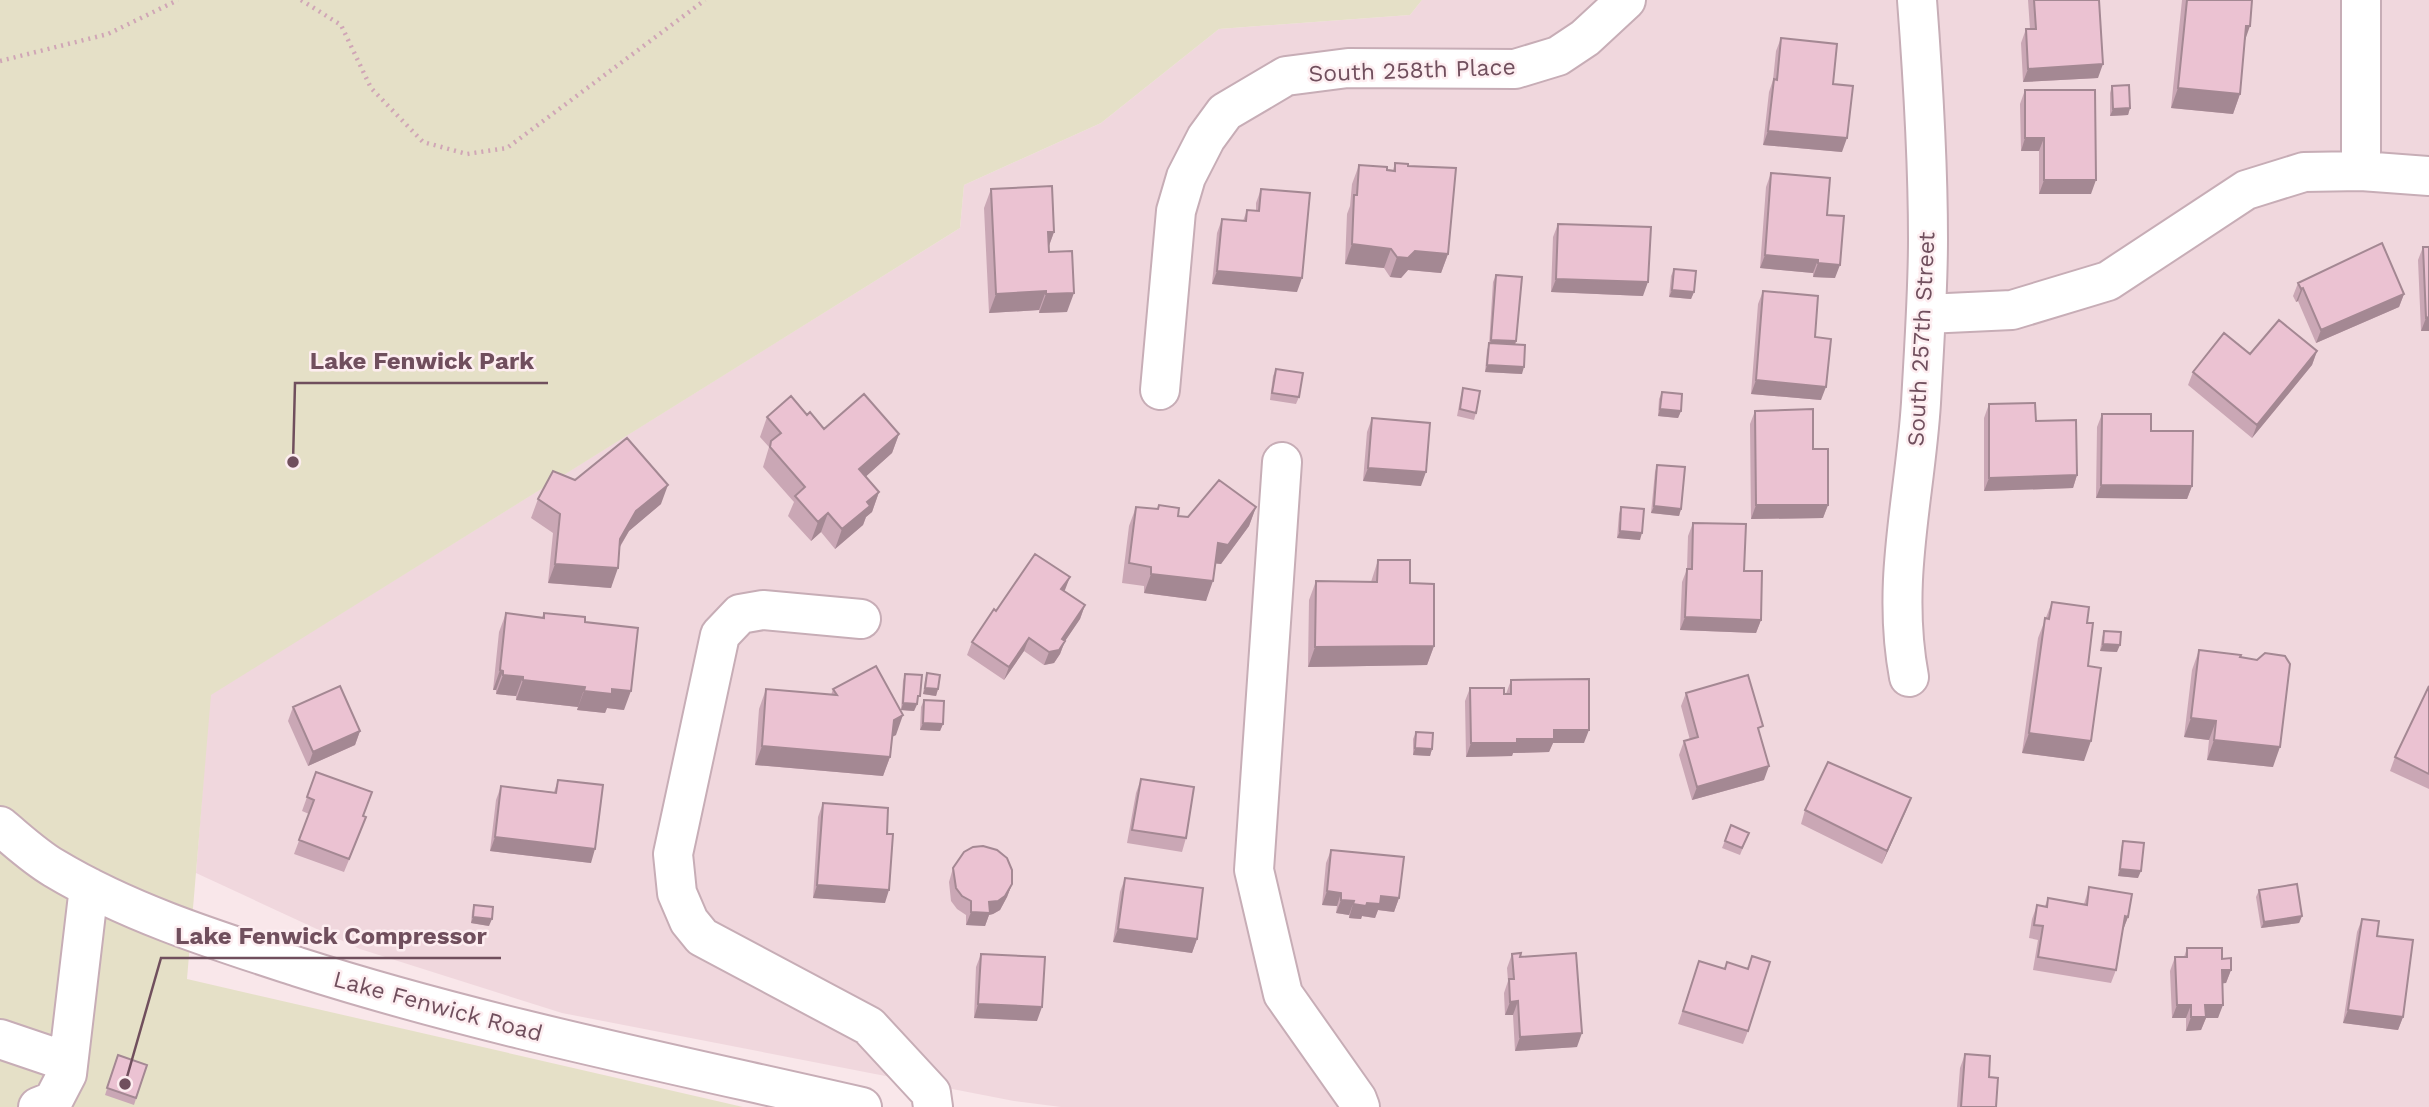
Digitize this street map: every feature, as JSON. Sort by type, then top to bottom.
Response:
[{"type":"street","name":"South 258th Place","points":[[1160,390],[1176,211],[1186,177],[1206,138],[1225,112],[1286,76],[1348,68],[1515,69],[1558,55],[1585,38],[1626,0]]},
{"type":"street","name":"South 257th Street","points":[[1909,677],[1902,643],[1901,605],[1920,411],[1926,314],[1927,165],[1917,0]]},
{"type":"street","points":[[2361,0],[2361,171]]},
{"type":"street","points":[[1926,314],[2012,310],[2108,281],[2246,190],[2304,172],[2361,171],[2429,176]]},
{"type":"street","points":[[1282,462],[1254,870],[1283,994],[1360,1107]]},
{"type":"street","points":[[861,619],[763,610],[740,614],[720,635],[673,854],[677,893],[689,922],[702,937],[869,1026],[931,1093],[933,1107]]},
{"type":"street","name":"Lake Fenwick Road","points":[[0,826],[52,867],[89,887],[123,904],[241,948],[377,992],[542,1034],[862,1107]]},
{"type":"street","points":[[38,1107],[53,1101],[67,1074],[89,887]]},
{"type":"street","points":[[0,1039],[68,1062]]},
{"type":"path","points":[[0,61],[108,34],[178,0]]},
{"type":"path","points":[[301,0],[341,25],[371,88],[423,142],[467,154],[507,148],[705,0]]},
{"type":"shaded area","points":[[0,0],[1422,0],[1410,15],[1219,29],[1101,123],[964,185],[960,228],[211,695],[187,979],[743,1107],[0,1107]]},
{"type":"shaded area","points":[[1422,0],[2429,0],[2429,1107],[1061,1107],[1014,1101],[562,1013],[360,949],[196,873],[210,695],[960,228],[964,185],[1101,123],[1219,29],[1410,15]]},
{"type":"building","points":[[2034,0],[2099,0],[2103,64],[2028,69],[2026,29],[2036,29]]},
{"type":"building","points":[[2187,0],[2252,0],[2250,26],[2246,26],[2240,94],[2178,88]]},
{"type":"building","points":[[1781,38],[1837,44],[1833,84],[1853,86],[1847,138],[1768,131]]},
{"type":"building","points":[[2129,85],[2130,108],[2113,109],[2112,86]]},
{"type":"building","points":[[2025,90],[2095,90],[2096,180],[2044,180],[2044,138],[2025,138]]},
{"type":"building","points":[[1395,163],[1456,168],[1448,254],[1415,251],[1408,258],[1397,257],[1391,249],[1352,244],[1354,195],[1357,195],[1359,165],[1387,167],[1387,170],[1395,171]]},
{"type":"building","points":[[1771,173],[1830,178],[1827,215],[1844,216],[1840,265],[1765,255]]},
{"type":"building","points":[[1052,186],[1054,232],[1048,232],[1049,252],[1072,251],[1074,293],[1046,294],[1046,291],[996,294],[991,189]]},
{"type":"building","points":[[1261,189],[1310,193],[1302,278],[1217,271],[1222,219],[1246,221],[1247,210],[1259,211]]},
{"type":"building","points":[[1558,224],[1651,227],[1648,282],[1556,279]]},
{"type":"building","points":[[2382,243],[2404,294],[2321,330],[2303,288],[2301,289],[2298,283]]},
{"type":"building","points":[[2423,247],[2429,247],[2429,317],[2426,318]]},
{"type":"building","points":[[1674,269],[1696,271],[1694,292],[1672,290]]},
{"type":"building","points":[[1496,275],[1522,277],[1516,341],[1491,340]]},
{"type":"building","points":[[1763,291],[1818,296],[1815,337],[1831,339],[1826,387],[1756,380]]},
{"type":"building","points":[[2279,320],[2317,351],[2257,425],[2193,372],[2224,333],[2250,354]]},
{"type":"building","points":[[1489,343],[1525,345],[1524,367],[1487,365]]},
{"type":"building","points":[[1276,369],[1303,373],[1299,397],[1272,393]]},
{"type":"building","points":[[1463,388],[1480,391],[1476,413],[1460,409]]},
{"type":"building","points":[[1662,392],[1682,394],[1681,411],[1660,409]]},
{"type":"building","points":[[864,394],[899,434],[859,469],[879,492],[867,502],[870,506],[842,529],[828,513],[818,522],[795,496],[805,487],[770,447],[771,441],[781,433],[767,417],[791,396],[807,415],[810,412],[824,429]]},
{"type":"building","points":[[2035,403],[2036,421],[2076,420],[2077,475],[1989,478],[1989,404]]},
{"type":"building","points":[[1813,409],[1813,449],[1828,449],[1828,505],[1756,505],[1755,411]]},
{"type":"building","points":[[2102,414],[2151,414],[2151,431],[2193,431],[2192,486],[2101,485]]},
{"type":"building","points":[[1372,418],[1430,423],[1426,472],[1368,468]]},
{"type":"building","points":[[627,438],[668,485],[636,511],[620,539],[618,568],[555,564],[560,514],[538,499],[553,471],[575,480]]},
{"type":"building","points":[[1657,465],[1685,467],[1681,509],[1654,506]]},
{"type":"building","points":[[1219,480],[1256,507],[1228,545],[1218,543],[1213,581],[1151,574],[1151,567],[1129,563],[1136,507],[1158,509],[1159,505],[1179,508],[1178,516],[1188,517]]},
{"type":"building","points":[[1621,507],[1644,509],[1642,533],[1620,531]]},
{"type":"building","points":[[1693,523],[1746,524],[1744,571],[1762,571],[1761,620],[1685,617],[1687,569],[1692,569]]},
{"type":"building","points":[[1035,554],[1070,577],[1061,589],[1085,605],[1062,639],[1065,641],[1059,650],[1049,652],[1029,638],[1009,667],[972,642]]},
{"type":"building","points":[[1378,560],[1410,560],[1410,583],[1434,584],[1434,646],[1315,647],[1316,581],[1377,582]]},
{"type":"building","points":[[2052,602],[2089,607],[2087,623],[2093,623],[2088,666],[2101,668],[2091,741],[2029,733],[2045,618],[2049,619]]},
{"type":"building","points":[[506,613],[544,618],[544,613],[585,617],[585,622],[638,628],[631,691],[612,689],[612,694],[584,691],[585,687],[503,675],[500,670]]},
{"type":"building","points":[[2104,631],[2121,632],[2120,645],[2103,644]]},
{"type":"building","points":[[2199,650],[2241,655],[2240,657],[2257,660],[2265,653],[2285,656],[2290,664],[2280,747],[2214,740],[2216,721],[2191,718]]},
{"type":"building","points":[[876,666],[903,715],[894,720],[890,757],[762,746],[766,689],[837,695],[833,689]]},
{"type":"building","points":[[927,673],[940,675],[938,689],[925,688]]},
{"type":"building","points":[[905,674],[922,675],[917,704],[903,703]]},
{"type":"building","points":[[1748,675],[1763,726],[1758,728],[1769,766],[1697,787],[1684,741],[1698,737],[1686,693]]},
{"type":"building","points":[[1589,679],[1589,730],[1554,730],[1554,739],[1517,739],[1517,743],[1471,743],[1470,688],[1504,688],[1504,694],[1511,694],[1511,680]]},
{"type":"building","points":[[340,686],[360,731],[313,752],[293,707]]},
{"type":"building","points":[[2429,686],[2429,774],[2395,757]]},
{"type":"building","points":[[924,700],[944,701],[943,724],[923,723]]},
{"type":"building","points":[[1416,732],[1433,733],[1432,749],[1415,748]]},
{"type":"building","points":[[1828,762],[1911,798],[1887,851],[1805,810]]},
{"type":"building","points":[[316,772],[372,792],[363,816],[366,817],[349,859],[299,840],[314,800],[307,797]]},
{"type":"building","points":[[1141,779],[1194,787],[1186,838],[1132,830]]},
{"type":"building","points":[[558,780],[603,785],[595,849],[495,837],[501,786],[556,793]]},
{"type":"building","points":[[823,803],[888,808],[887,834],[893,834],[889,890],[817,885]]},
{"type":"building","points":[[1731,825],[1749,833],[1742,848],[1725,841]]},
{"type":"building","points":[[2123,841],[2144,843],[2141,871],[2120,869]]},
{"type":"building","points":[[983,846],[997,850],[1007,858],[1012,870],[1012,884],[1005,896],[998,901],[989,902],[990,913],[971,912],[971,901],[962,896],[956,888],[953,868],[964,852]]},
{"type":"building","points":[[1331,850],[1404,857],[1399,898],[1381,896],[1380,904],[1367,903],[1366,906],[1341,900],[1341,893],[1327,891]]},
{"type":"building","points":[[1125,878],[1203,888],[1197,939],[1118,929]]},
{"type":"building","points":[[2297,884],[2302,916],[2264,922],[2259,890]]},
{"type":"building","points":[[2089,887],[2132,894],[2128,917],[2125,916],[2116,970],[2038,957],[2043,926],[2034,925],[2037,905],[2047,907],[2048,898],[2087,905]]},
{"type":"building","points":[[474,905],[493,907],[492,919],[473,917]]},
{"type":"building","points":[[2362,919],[2379,921],[2377,936],[2413,940],[2403,1017],[2348,1010]]},
{"type":"building","points":[[2187,948],[2222,948],[2222,959],[2231,958],[2231,970],[2222,970],[2223,1005],[2205,1005],[2206,1017],[2191,1017],[2191,1005],[2177,1005],[2175,957],[2187,957]]},
{"type":"building","points":[[1521,953],[1520,957],[1576,953],[1582,1033],[1520,1037],[1518,1001],[1510,1002],[1509,979],[1514,979],[1512,954]]},
{"type":"building","points":[[981,954],[1045,957],[1042,1007],[978,1004]]},
{"type":"building","points":[[1752,956],[1770,962],[1748,1031],[1683,1011],[1699,961],[1725,969],[1727,962],[1748,969]]},
{"type":"building","points":[[1965,1054],[1990,1056],[1989,1077],[1998,1078],[1996,1107],[1961,1107]]},
{"type":"building","points":[[118,1055],[147,1065],[136,1098],[107,1088]]},
{"type":"place","name":"Lake Fenwick Park","points":[[293,462]]},
{"type":"place","name":"Lake Fenwick Compressor","points":[[125,1084]]}]
